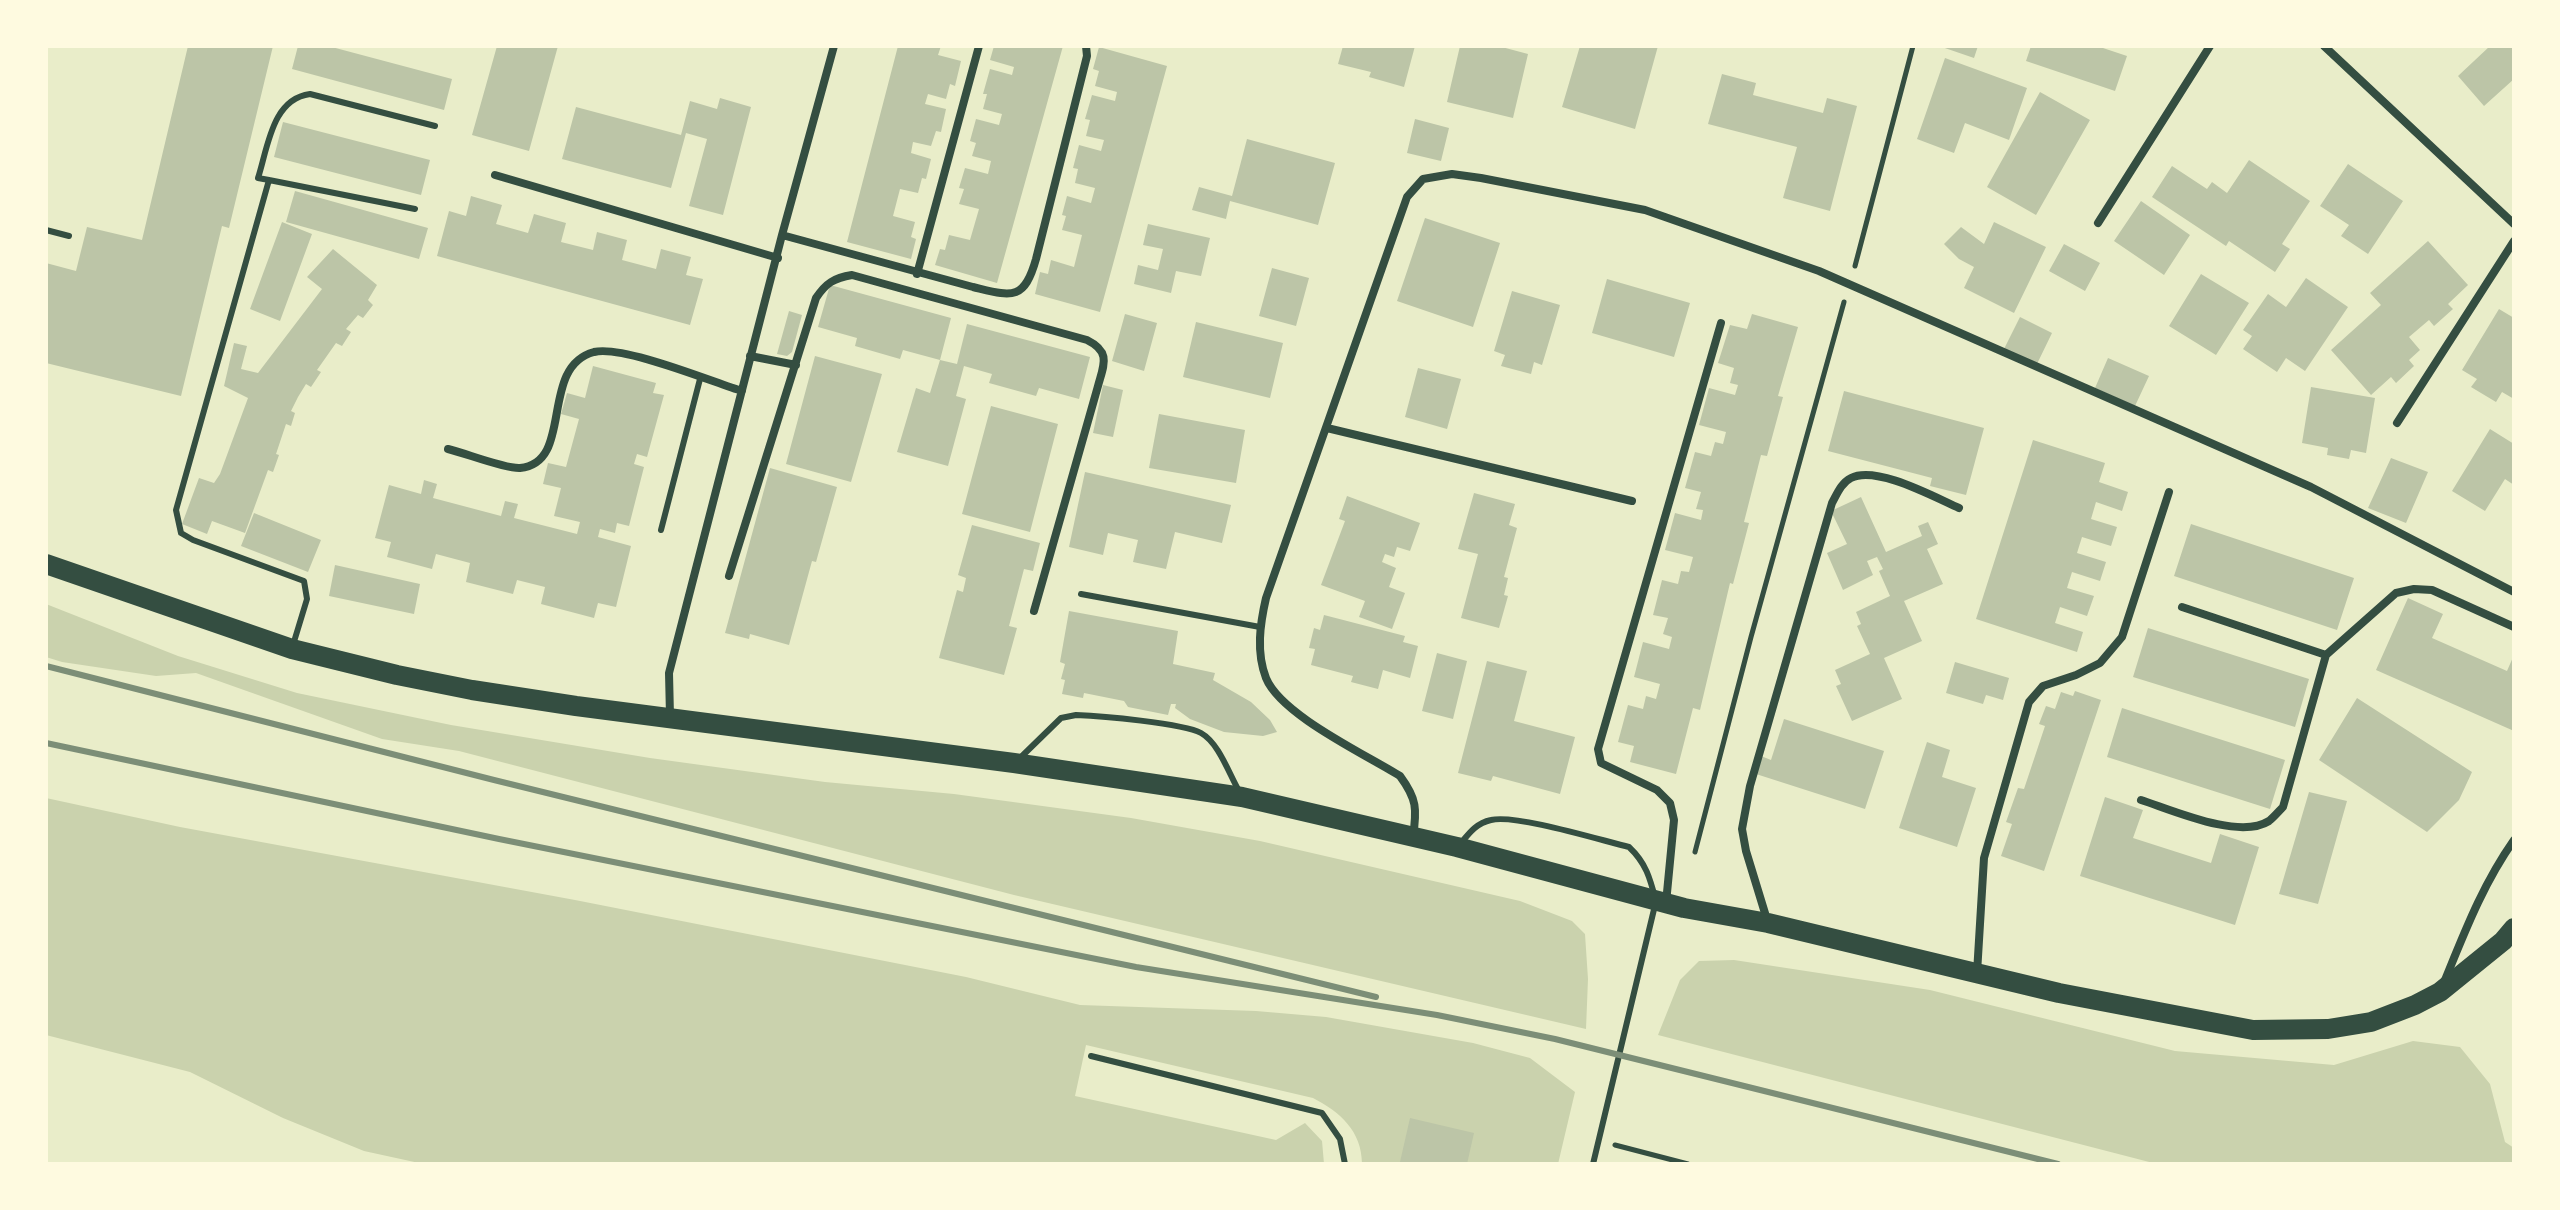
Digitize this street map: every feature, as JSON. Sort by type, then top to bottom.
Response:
[{"type":"main road","points":[[46,564],[292,649],[397,675],[472,690],[1242,797],[1457,847],[1661,902],[1768,923],[2115,1005],[2253,1030],[2328,1029],[2371,1022],[2415,1005],[2440,992],[2503,941],[2514,928]]},
{"type":"street","points":[[671,718],[669,673],[834,46]]},
{"type":"street","points":[[917,274],[979,46]]},
{"type":"street","points":[[782,235],[917,274],[1003,294],[1018,292],[1029,283],[1084,70],[1086,46]]},
{"type":"street","points":[[2098,223],[2210,46]]},
{"type":"street","points":[[2324,46],[2514,224]]},
{"type":"street","points":[[1413,838],[1417,812],[1412,793],[1400,776],[1289,709],[1266,679],[1260,649],[1260,627],[1266,598],[1407,197],[1423,179],[1452,174],[1645,210],[1819,271],[2311,487],[2514,592]]},
{"type":"street","points":[[495,175],[778,258]]},
{"type":"street","points":[[2397,423],[2514,241]]},
{"type":"street","points":[[729,576],[816,298],[824,285],[836,278],[852,275],[1087,340],[1099,346],[1104,356],[1101,377],[1034,611]]},
{"type":"street","points":[[1661,902],[1674,820],[1670,803],[1657,790],[1601,763],[1598,749],[1721,323]]},
{"type":"street","points":[[448,449],[518,468],[536,463],[545,455],[551,440],[561,387],[576,362],[594,352],[623,353],[742,391]]},
{"type":"street","points":[[750,356],[796,365]]},
{"type":"street","points":[[1327,428],[1632,501]]},
{"type":"street","points":[[1768,923],[1742,829],[1750,786],[1832,503],[1844,483],[1854,476],[1869,474],[1891,479],[1959,508]]},
{"type":"street","points":[[1977,974],[1984,858],[2029,702],[2043,686],[2100,663],[2122,637],[2169,492]]},
{"type":"street","points":[[2141,800],[2221,825],[2249,826],[2268,822],[2283,807],[2326,655],[2396,593],[2414,589],[2432,590],[2514,627]]},
{"type":"street","points":[[2182,607],[2326,655]]},
{"type":"street","points":[[2440,992],[2480,894],[2514,840]]},
{"type":"lane","points":[[415,209],[258,178],[277,115],[299,95],[310,94],[435,126]]},
{"type":"lane","points":[[269,180],[176,510],[181,533],[193,540],[304,581],[307,599],[292,649]]},
{"type":"lane","points":[[46,230],[69,236]]},
{"type":"lane","points":[[661,530],[700,379]]},
{"type":"lane","points":[[1081,594],[1260,627]]},
{"type":"lane","points":[[1014,763],[1061,718],[1094,716],[1168,726],[1200,733],[1211,742],[1242,797]]},
{"type":"lane","points":[[1457,847],[1476,825],[1502,819],[1629,847],[1641,858],[1649,872],[1661,902],[1633,992],[1593,1164]]},
{"type":"lane","points":[[1091,1056],[1322,1113],[1340,1139],[1345,1164]]},
{"type":"path","points":[[1861,248],[1913,46]]},
{"type":"path","points":[[1696,844],[1842,307]]},
{"type":"path","points":[[1598,1141],[1688,1164]]},
{"type":"green space","points":[[46,604],[178,656],[297,693],[451,725],[650,758],[825,782],[954,794],[1131,818],[1260,841],[1520,901],[1572,921],[1585,934],[1588,979],[1586,1029],[1014,895],[459,751],[382,739],[196,673],[156,676],[62,662],[46,657]]},
{"type":"green space","points":[[46,798],[180,827],[966,977],[1080,1005],[1256,1011],[1326,1017],[1473,1043],[1530,1058],[1575,1092],[1558,1164],[1362,1164],[1354,1132],[1340,1116],[1313,1098],[1086,1045],[1075,1096],[1276,1140],[1305,1123],[1322,1141],[1324,1164],[419,1163],[364,1151],[283,1118],[190,1072],[46,1035]]},
{"type":"green space","points":[[1734,960],[1930,990],[2175,1051],[2334,1065],[2413,1041],[2460,1047],[2490,1084],[2505,1142],[2514,1148],[2514,1164],[2157,1164],[1658,1035],[1680,980],[1699,961]]},
{"type":"building","points":[[188,46],[273,46],[229,228],[222,226],[181,396],[46,363],[46,263],[76,271],[87,227],[142,240]]},
{"type":"building","points":[[298,46],[328,46],[452,79],[444,110],[292,69]]},
{"type":"building","points":[[497,46],[558,46],[529,151],[472,135]]},
{"type":"building","points":[[898,46],[941,46],[938,55],[961,61],[955,86],[950,84],[946,99],[928,94],[925,104],[946,109],[941,132],[936,131],[931,146],[913,142],[911,153],[931,159],[926,179],[922,178],[918,193],[900,189],[893,216],[915,222],[911,237],[916,239],[911,259],[847,242]]},
{"type":"building","points":[[994,46],[1063,46],[997,283],[935,265],[940,249],[945,250],[949,235],[970,240],[979,209],[959,204],[964,189],[959,188],[965,168],[988,174],[991,161],[972,156],[976,143],[970,141],[976,119],[999,125],[1002,114],[983,109],[987,94],[983,94],[990,69],[1012,75],[1014,67],[990,60]]},
{"type":"building","points":[[1343,46],[1415,46],[1404,87],[1369,77],[1371,72],[1338,64]]},
{"type":"building","points":[[1460,46],[1498,46],[1528,54],[1513,118],[1447,102]]},
{"type":"building","points":[[1580,46],[1658,46],[1635,129],[1562,107]]},
{"type":"building","points":[[1939,46],[1978,46],[1974,58]]},
{"type":"building","points":[[2031,46],[2097,46],[2127,56],[2115,91],[2026,61]]},
{"type":"building","points":[[2490,46],[2514,46],[2514,79],[2484,106],[2458,76]]},
{"type":"building","points":[[1099,47],[1167,66],[1100,312],[1035,294],[1040,272],[1048,274],[1051,260],[1074,267],[1082,235],[1062,230],[1067,196],[1091,203],[1095,188],[1075,183],[1078,169],[1073,168],[1079,145],[1101,151],[1104,140],[1086,136],[1090,120],[1085,119],[1092,95],[1115,101],[1117,92],[1095,86],[1099,71],[1093,69]]},
{"type":"building","points":[[1945,58],[2027,88],[2009,140],[1965,123],[1954,153],[1917,139]]},
{"type":"building","points":[[1722,74],[1756,83],[1753,95],[1823,113],[1827,98],[1857,106],[1830,211],[1783,198],[1797,147],[1708,124]]},
{"type":"building","points":[[2040,92],[2090,120],[2036,215],[1987,187]]},
{"type":"building","points":[[720,98],[751,107],[723,215],[689,206],[707,139],[686,133],[671,188],[562,159],[576,107],[681,135],[690,101],[717,109]]},
{"type":"building","points":[[1415,119],[1449,128],[1441,161],[1407,153]]},
{"type":"building","points":[[283,122],[430,160],[421,195],[274,157]]},
{"type":"building","points":[[1247,139],[1335,163],[1318,225],[1230,201],[1226,219],[1192,210],[1199,187],[1232,196]]},
{"type":"building","points":[[2249,160],[2310,201],[2282,244],[2290,249],[2275,272],[2229,241],[2226,246],[2152,197],[2172,166],[2207,189],[2212,182],[2227,193]]},
{"type":"building","points":[[2348,164],[2403,201],[2368,254],[2341,236],[2349,225],[2320,206]]},
{"type":"building","points":[[295,191],[428,228],[419,259],[286,222]]},
{"type":"building","points":[[471,196],[502,205],[496,224],[528,233],[534,214],[566,223],[561,242],[593,250],[597,232],[627,240],[622,260],[656,269],[661,249],[691,257],[686,275],[703,279],[690,325],[437,256],[449,211],[466,216]]},
{"type":"building","points":[[2141,201],[2190,235],[2164,275],[2114,241]]},
{"type":"building","points":[[1425,218],[1500,243],[1473,327],[1397,301]]},
{"type":"building","points":[[282,222],[312,234],[280,321],[250,309]]},
{"type":"building","points":[[1994,222],[2046,247],[2014,313],[1964,288],[1974,267],[1959,259],[1944,244],[1961,227],[1984,244]]},
{"type":"building","points":[[1148,224],[1210,238],[1201,276],[1176,271],[1171,293],[1134,284],[1138,265],[1158,270],[1163,249],[1143,245]]},
{"type":"building","points":[[2428,241],[2468,285],[2448,304],[2453,309],[2434,326],[2429,320],[2409,337],[2420,350],[2409,360],[2414,366],[2396,383],[2391,377],[2371,395],[2331,350],[2381,305],[2370,293]]},
{"type":"building","points":[[2064,244],[2100,263],[2085,291],[2049,271]]},
{"type":"building","points":[[333,249],[377,285],[368,300],[373,305],[363,318],[358,315],[346,329],[351,332],[342,346],[336,343],[317,370],[321,372],[311,387],[306,384],[298,397],[291,411],[295,413],[291,426],[286,424],[273,472],[268,470],[245,533],[212,521],[207,534],[182,524],[199,478],[214,483],[220,474],[248,398],[224,386],[234,343],[247,346],[241,369],[258,373],[322,289],[307,277]]},
{"type":"building","points":[[1272,268],[1309,278],[1296,326],[1259,316]]},
{"type":"building","points":[[2201,274],[2249,303],[2216,355],[2169,326]]},
{"type":"building","points":[[2306,278],[2348,307],[2305,371],[2286,358],[2277,372],[2243,349],[2252,336],[2243,330],[2268,294],[2286,307]]},
{"type":"building","points":[[1607,279],[1690,303],[1674,357],[1592,333]]},
{"type":"building","points":[[830,285],[951,318],[940,360],[903,350],[900,359],[855,346],[857,338],[818,327]]},
{"type":"building","points":[[1512,291],[1560,305],[1542,365],[1534,362],[1531,374],[1501,366],[1505,355],[1494,351]]},
{"type":"building","points":[[2499,309],[2514,318],[2514,399],[2502,392],[2496,402],[2471,387],[2477,379],[2462,370]]},
{"type":"building","points":[[789,311],[802,315],[792,352],[787,356],[777,354]]},
{"type":"building","points":[[1125,314],[1157,323],[1144,371],[1112,361]]},
{"type":"building","points":[[1752,314],[1798,327],[1778,396],[1783,397],[1767,456],[1761,455],[1744,522],[1749,523],[1733,584],[1730,583],[1700,710],[1693,708],[1676,774],[1630,762],[1634,746],[1618,742],[1628,705],[1643,709],[1646,696],[1656,699],[1660,684],[1634,677],[1643,642],[1669,649],[1672,637],[1663,634],[1668,618],[1653,615],[1662,580],[1678,584],[1681,571],[1689,572],[1693,557],[1665,550],[1675,513],[1701,520],[1703,510],[1696,509],[1701,492],[1685,488],[1695,452],[1711,456],[1715,442],[1723,444],[1726,432],[1699,425],[1709,388],[1735,395],[1738,385],[1730,383],[1734,368],[1718,363],[1730,325],[1747,329]]},
{"type":"building","points":[[2020,317],[2052,333],[2036,366],[2004,349]]},
{"type":"building","points":[[1196,322],[1283,343],[1270,398],[1183,377]]},
{"type":"building","points":[[967,324],[1090,357],[1079,399],[1039,388],[1036,396],[989,383],[992,374],[964,366],[956,396],[966,399],[948,466],[897,452],[916,388],[930,393],[940,360],[957,364]]},
{"type":"building","points":[[815,356],[882,374],[851,482],[786,464]]},
{"type":"building","points":[[2108,358],[2149,376],[2135,406],[2095,388]]},
{"type":"building","points":[[593,366],[656,383],[653,393],[664,395],[647,457],[637,454],[634,464],[644,467],[629,526],[617,523],[615,533],[600,529],[598,537],[631,546],[616,607],[598,603],[594,618],[541,604],[545,587],[517,580],[513,594],[466,582],[470,563],[436,554],[432,569],[387,557],[391,542],[375,538],[389,485],[421,494],[424,480],[437,484],[433,498],[501,516],[505,501],[518,504],[514,518],[577,534],[580,522],[554,516],[561,488],[543,484],[548,463],[566,467],[579,419],[561,414],[567,393],[585,398]]},
{"type":"building","points":[[1418,368],[1461,379],[1447,429],[1405,417]]},
{"type":"building","points":[[1103,385],[1123,390],[1113,437],[1093,433]]},
{"type":"building","points":[[2311,387],[2375,398],[2366,453],[2351,450],[2349,459],[2327,455],[2328,448],[2302,443]]},
{"type":"building","points":[[1844,391],[1984,428],[1966,495],[1930,486],[1932,478],[1828,451]]},
{"type":"building","points":[[991,406],[1058,424],[1030,532],[962,514]]},
{"type":"building","points":[[1159,414],[1245,430],[1236,483],[1149,468]]},
{"type":"building","points":[[2490,429],[2514,444],[2514,485],[2505,479],[2485,511],[2452,491]]},
{"type":"building","points":[[2033,440],[2105,463],[2099,482],[2128,492],[2122,511],[2096,502],[2091,519],[2117,527],[2111,546],[2082,537],[2077,553],[2106,562],[2100,581],[2072,572],[2067,588],[2094,596],[2087,616],[2060,607],[2055,623],[2083,632],[2077,652],[1976,619]]},
{"type":"building","points":[[2391,458],[2428,472],[2406,523],[2368,508]]},
{"type":"building","points":[[770,468],[837,487],[816,562],[812,561],[789,645],[750,634],[749,639],[725,633]]},
{"type":"building","points":[[1085,472],[1231,505],[1222,543],[1175,532],[1166,569],[1133,562],[1138,540],[1108,533],[1103,555],[1069,547]]},
{"type":"building","points":[[1474,493],[1515,504],[1509,525],[1517,528],[1504,577],[1508,578],[1504,595],[1508,596],[1499,628],[1461,618],[1478,554],[1458,549]]},
{"type":"building","points":[[1347,496],[1420,523],[1410,551],[1397,547],[1394,557],[1385,554],[1382,562],[1396,568],[1389,587],[1405,593],[1392,629],[1359,617],[1365,601],[1321,585],[1345,521],[1339,519]]},
{"type":"building","points":[[1861,497],[1886,552],[1922,536],[1918,526],[1928,522],[1938,544],[1927,549],[1943,584],[1904,601],[1922,641],[1884,658],[1902,699],[1852,721],[1836,686],[1841,684],[1835,670],[1870,654],[1857,626],[1861,624],[1856,612],[1890,596],[1879,571],[1883,569],[1877,557],[1867,561],[1873,575],[1843,590],[1827,553],[1847,544],[1831,511]]},
{"type":"building","points":[[254,513],[321,540],[308,572],[241,546]]},
{"type":"building","points":[[2191,524],[2354,578],[2337,630],[2174,576]]},
{"type":"building","points":[[972,525],[1040,543],[1033,571],[1024,569],[1009,626],[1017,628],[1004,675],[939,658],[957,590],[963,592],[966,578],[958,575]]},
{"type":"building","points":[[335,565],[420,584],[414,614],[329,596]]},
{"type":"building","points":[[2408,598],[2443,614],[2432,638],[2507,671],[2514,655],[2514,731],[2376,670]]},
{"type":"building","points":[[1069,611],[1178,631],[1173,664],[1215,673],[1213,680],[1251,702],[1270,720],[1277,732],[1263,736],[1224,732],[1190,719],[1175,708],[1176,704],[1171,704],[1168,715],[1084,693],[1083,698],[1062,694],[1065,680],[1061,679],[1065,664],[1060,662]]},
{"type":"building","points":[[1324,615],[1405,636],[1403,642],[1418,646],[1410,678],[1383,670],[1378,689],[1351,682],[1353,676],[1311,665],[1315,649],[1309,648],[1314,628],[1320,630]]},
{"type":"building","points":[[2148,628],[2309,679],[2295,727],[2133,677]]},
{"type":"building","points":[[1437,653],[1467,661],[1453,719],[1422,711]]},
{"type":"building","points":[[1487,661],[1527,671],[1514,721],[1575,737],[1560,794],[1493,776],[1491,781],[1458,773]]},
{"type":"building","points":[[1955,662],[2009,678],[2003,700],[1986,695],[1983,704],[1946,693]]},
{"type":"building","points":[[2075,691],[2101,700],[2044,871],[2001,856],[2012,824],[2006,822],[2018,788],[2024,789],[2045,726],[2039,724],[2046,706],[2055,709],[2061,692],[2073,696]]},
{"type":"building","points":[[2357,698],[2472,772],[2459,800],[2427,832],[2319,760]]},
{"type":"building","points":[[2122,708],[2285,760],[2270,809],[2107,757]]},
{"type":"building","points":[[1784,719],[1884,751],[1865,809],[1756,774],[1761,756],[1771,760]]},
{"type":"building","points":[[1927,742],[1950,750],[1942,777],[1976,788],[1957,847],[1899,828]]},
{"type":"building","points":[[2309,792],[2347,801],[2318,904],[2279,894]]},
{"type":"building","points":[[2105,797],[2143,810],[2133,838],[2211,863],[2220,834],[2259,847],[2235,925],[2080,876]]},
{"type":"building","points":[[1410,1118],[1474,1133],[1467,1164],[1400,1162]]},
{"type":"railway","points":[[46,666],[494,780],[1376,997]]},
{"type":"railway","points":[[46,743],[499,839],[1136,967],[1437,1015],[1555,1039],[2058,1164]]}]
